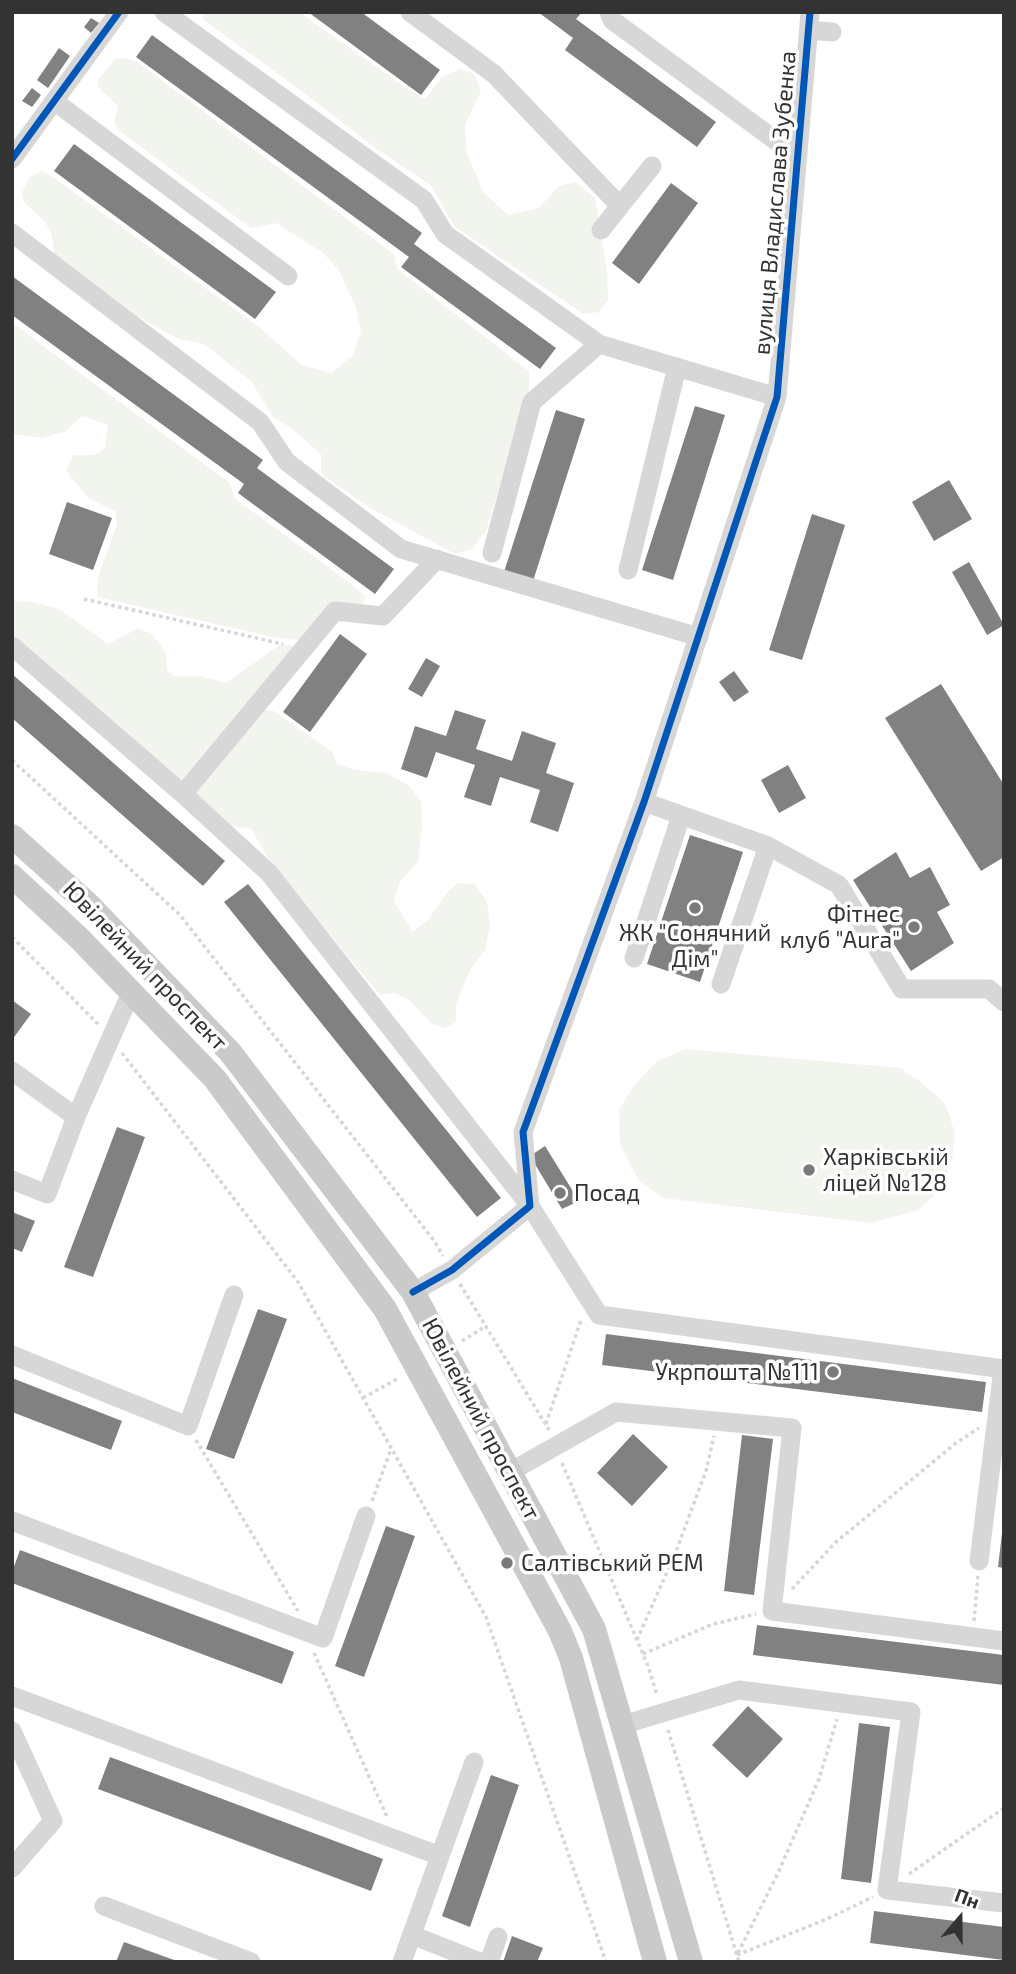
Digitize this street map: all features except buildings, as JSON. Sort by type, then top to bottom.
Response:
[{"type":"main road","name":"Ювілейний проспект","points":[[12,836],[89,905],[230,1052],[413,1292],[594,1629],[691,1962]]},
{"type":"main road","name":"Ювілейний проспект","points":[[12,876],[132,990],[215,1079],[385,1309],[561,1630],[655,1962]]},
{"type":"main road","points":[[385,1309],[413,1292]]},
{"type":"street","points":[[12,159],[120,12]]},
{"type":"street","points":[[164,12],[424,200],[445,234],[599,344],[777,397]]},
{"type":"street","points":[[410,12],[494,74],[620,206]]},
{"type":"street","points":[[610,12],[611,20],[798,157]]},
{"type":"street","points":[[810,17],[832,32]]},
{"type":"street","name":"вулиця Владислава Зубенка","points":[[530,1206],[523,1132],[644,802],[777,397],[810,17]]},
{"type":"street","points":[[54,101],[288,276]]},
{"type":"street","points":[[601,230],[652,166]]},
{"type":"street","points":[[12,233],[260,422],[288,461],[401,549],[699,637]]},
{"type":"street","points":[[492,553],[532,402],[599,344]]},
{"type":"street","points":[[628,570],[677,367]]},
{"type":"street","points":[[183,794],[334,611],[383,616],[438,559]]},
{"type":"street","points":[[12,646],[183,794],[269,873],[530,1206],[599,1315],[1003,1369],[979,1561]]},
{"type":"street","points":[[644,802],[768,846],[839,885],[902,989],[989,989],[1004,1002]]},
{"type":"street","points":[[634,958],[681,816]]},
{"type":"street","points":[[721,984],[768,846]]},
{"type":"street","points":[[12,1180],[47,1194],[76,1117],[132,990]]},
{"type":"street","points":[[12,1071],[76,1117]]},
{"type":"street","points":[[413,1292],[452,1270],[530,1206]]},
{"type":"street","points":[[12,1355],[188,1426],[234,1296]]},
{"type":"street","points":[[510,1472],[616,1412],[792,1428],[772,1611],[1004,1641]]},
{"type":"street","points":[[12,1521],[323,1638],[366,1516]]},
{"type":"street","points":[[622,1725],[739,1690],[911,1712],[887,1890],[1004,1903]]},
{"type":"street","points":[[12,1696],[440,1856]]},
{"type":"street","points":[[12,1731],[53,1821],[12,1868]]},
{"type":"street","points":[[402,1962],[474,1762]]},
{"type":"street","points":[[104,1906],[251,1962]]},
{"type":"street","points":[[412,1935],[480,1962]]},
{"type":"street","points":[[489,1962],[498,1937]]},
{"type":"path","points":[[84,599],[303,649]]},
{"type":"path","points":[[12,937],[111,1038],[298,1282],[486,1617],[606,1962]]},
{"type":"path","points":[[546,1424],[578,1324],[592,1304]]},
{"type":"path","points":[[462,1340],[486,1326]]},
{"type":"path","points":[[363,1399],[401,1377]]},
{"type":"path","points":[[643,1654],[713,1624],[772,1611],[836,1542],[956,1443],[997,1417]]},
{"type":"path","points":[[637,1640],[675,1554],[706,1471],[718,1421]]},
{"type":"path","points":[[188,1426],[308,1632],[397,1840]]},
{"type":"path","points":[[366,1516],[391,1449]]},
{"type":"path","points":[[973,1637],[979,1561]]},
{"type":"path","points":[[842,1703],[820,1779],[778,1873],[737,1955],[827,1919],[887,1890],[965,1832],[1004,1808]]},
{"type":"shaded area","points":[[205,12],[299,12],[425,99],[442,77],[460,69],[474,74],[481,91],[465,125],[467,153],[483,192],[508,215],[539,208],[559,186],[576,182],[595,198],[607,271],[608,301],[599,312],[583,314],[454,226],[431,185],[377,149],[202,19]]},
{"type":"shaded area","points":[[115,59],[136,61],[394,254],[397,269],[529,371],[529,390],[486,531],[472,549],[455,554],[367,506],[321,474],[321,454],[290,427],[274,418],[251,381],[204,344],[179,339],[140,318],[55,255],[51,232],[45,222],[24,202],[22,193],[29,178],[41,171],[53,177],[259,327],[302,365],[331,373],[353,355],[361,331],[356,308],[339,270],[323,253],[276,223],[251,228],[118,130],[114,121],[118,106],[98,87],[98,80]]},
{"type":"shaded area","points":[[12,323],[230,483],[234,498],[349,582],[365,596],[363,605],[312,629],[298,640],[273,637],[97,597],[98,577],[117,525],[115,511],[88,498],[66,470],[73,455],[94,455],[105,448],[108,425],[82,416],[66,431],[42,438],[12,434]]},
{"type":"shaded area","points":[[12,601],[32,602],[59,609],[108,644],[137,629],[151,633],[166,653],[167,669],[173,676],[199,676],[226,683],[281,644],[296,647],[184,787],[12,638]]},
{"type":"shaded area","points":[[259,710],[274,711],[332,752],[337,764],[355,770],[386,773],[408,785],[421,801],[422,827],[418,862],[400,881],[394,901],[413,932],[428,920],[457,883],[474,884],[487,902],[490,927],[485,950],[470,970],[456,1004],[456,1022],[445,1028],[431,1023],[409,1000],[395,993],[380,995],[275,869],[251,829],[231,826],[190,793]]},
{"type":"shaded area","points":[[686,1049],[900,1068],[945,1103],[955,1133],[952,1159],[942,1188],[918,1210],[871,1223],[663,1198],[639,1181],[620,1144],[619,1110],[635,1084],[657,1061]]},
{"type":"cycle path","points":[[12,159],[119,12]]},
{"type":"cycle path","points":[[413,1292],[452,1270],[530,1206],[523,1132],[644,802],[777,397],[810,12]]},
{"type":"place","name":"ЖК \"Сонячний Дім\"","points":[[695,908]]},
{"type":"place","name":"Фітнес клуб \"Aura\"","points":[[914,927]]},
{"type":"place","name":"Харківській ліцей №128","points":[[809,1170]]},
{"type":"place","name":"Посад","points":[[560,1193]]},
{"type":"place","name":"Укрпошта №111","points":[[833,1372]]},
{"type":"place","name":"Салтівський РЕМ","points":[[507,1563]]}]
